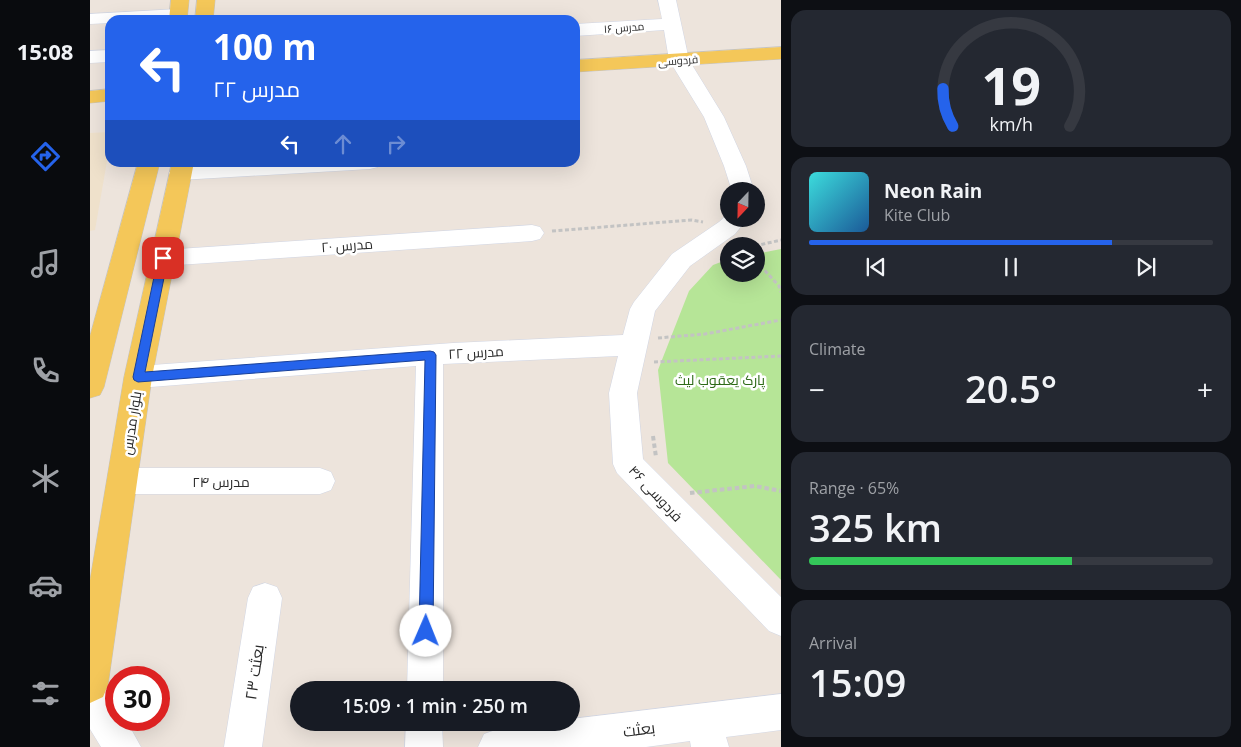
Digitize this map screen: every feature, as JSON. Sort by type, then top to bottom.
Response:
[{"type":"main road","points":[[204,15],[206,0]]},
{"type":"main road","name":"فردوسی","points":[[580,66],[781,53]]},
{"type":"main road","points":[[90,97],[105,96]]},
{"type":"main road","points":[[90,387],[148,167]]},
{"type":"main road","name":"بلوار مدرس","points":[[90,685],[96,615],[122,481],[138,377],[181,168]]},
{"type":"street","points":[[667,0],[679,60],[714,117],[740,182]]},
{"type":"street","points":[[134,15],[179,11]]},
{"type":"street","points":[[90,19],[105,18]]},
{"type":"street","name":"مدرس ۱۶","points":[[580,30],[672,24]]},
{"type":"street","points":[[90,57],[105,56]]},
{"type":"street","points":[[181,168],[212,167]]},
{"type":"street","name":"فردوسی ۴۶","points":[[724,228],[681,260],[643,309],[648,338],[623,393],[628,464],[781,620]]},
{"type":"street","name":"مدرس ۲۰","points":[[163,258],[532,233]]},
{"type":"street","name":"مدرس ۲۲","points":[[138,377],[648,338]]},
{"type":"street","points":[[425,681],[430,355]]},
{"type":"street","name":"مدرس ۲۴","points":[[122,481],[320,481]]},
{"type":"street","name":"بعثت ۲۳","points":[[243,747],[265,598]]},
{"type":"street","points":[[90,696],[122,747]]},
{"type":"street","name":"بعثت","points":[[497,747],[707,734],[781,712]]},
{"type":"street","points":[[424,731],[424,747]]},
{"type":"path","points":[[532,233],[692,220],[720,222]]},
{"type":"path","points":[[765,244],[781,240]]},
{"type":"path","points":[[765,271],[781,292]]},
{"type":"path","points":[[781,320],[705,334],[648,338],[651,362],[781,356]]},
{"type":"path","points":[[652,429],[658,467]]},
{"type":"path","points":[[690,500],[684,493],[754,486],[781,491]]},
{"type":"shaded area","points":[[105,132],[106,167],[95,230],[90,231],[90,133]]},
{"type":"green space","name":"پارک یعقوب لیث","points":[[781,249],[781,580],[668,463],[658,370],[689,291],[713,265],[720,262],[720,282],[765,282],[765,252]]},
{"type":"route","points":[[163,258],[138,377],[205,374],[430,355],[426,631]]}]
